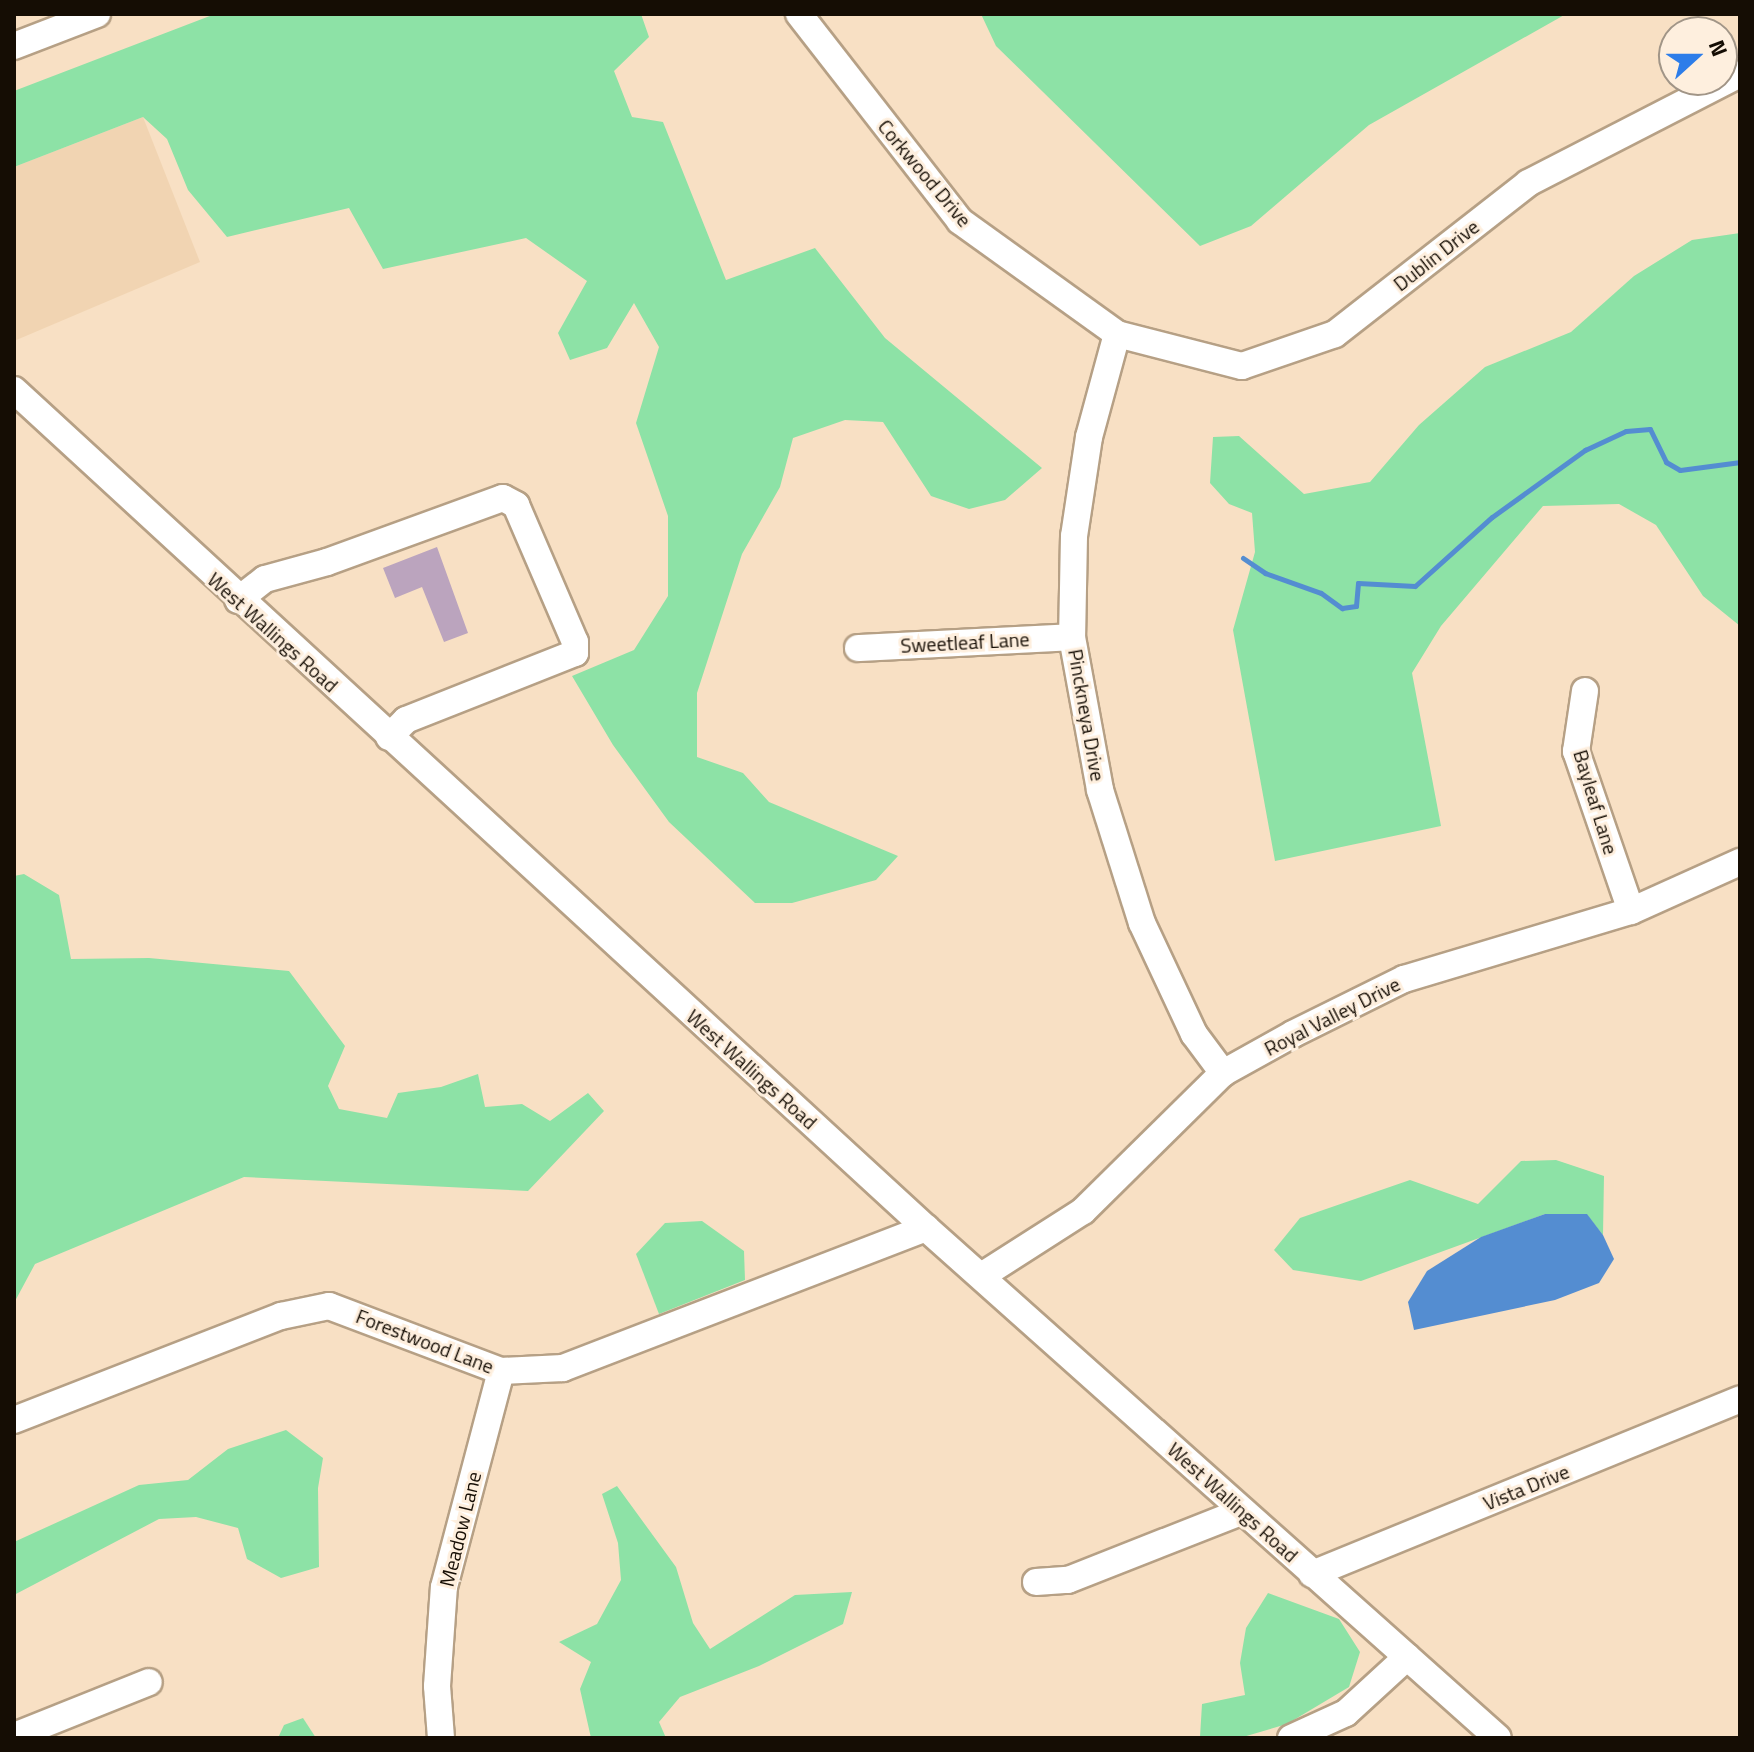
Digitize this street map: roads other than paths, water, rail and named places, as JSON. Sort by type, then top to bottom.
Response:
[{"type":"street","points":[[14,46],[97,14]]},
{"type":"street","name":"Corkwood Drive","points":[[799,14],[960,221],[1117,334]]},
{"type":"street","name":"Dublin Drive","points":[[1117,334],[1242,366],[1335,334],[1528,183],[1740,74]]},
{"type":"street","name":"Pinckneya Drive","points":[[1117,334],[1089,437],[1074,536],[1072,637],[1100,790],[1142,923],[1194,1034],[1223,1073]]},
{"type":"street","name":"West Wallings Road","points":[[14,390],[238,600],[926,1228],[983,1275],[1498,1738]]},
{"type":"street","points":[[238,600],[265,579],[510,500],[575,642],[575,653],[406,720],[389,737]]},
{"type":"street","name":"Sweetleaf Lane","points":[[858,648],[1072,637]]},
{"type":"street","name":"Bayleaf Lane","points":[[1585,691],[1576,751],[1631,911]]},
{"type":"street","name":"Royal Valley Drive","points":[[983,1275],[1083,1211],[1223,1073],[1404,979],[1631,911],[1740,862]]},
{"type":"street","name":"Forestwood Lane","points":[[14,1420],[281,1316],[329,1306],[501,1371],[563,1368],[926,1228]]},
{"type":"street","name":"Meadow Lane","points":[[441,1738],[437,1686],[444,1587],[501,1371]]},
{"type":"street","name":"Vista Drive","points":[[1312,1574],[1740,1399]]},
{"type":"street","points":[[1036,1582],[1068,1580],[1243,1511]]},
{"type":"street","points":[[1291,1738],[1346,1713],[1407,1657]]},
{"type":"street","points":[[14,1736],[149,1682]]},
{"type":"water","points":[[1545,1214],[1587,1214],[1603,1235],[1614,1259],[1599,1283],[1555,1300],[1414,1330],[1408,1302],[1427,1271],[1481,1237]]},
{"type":"waterway","points":[[1243,558],[1265,573],[1321,593],[1342,608],[1356,606],[1358,583],[1415,586],[1492,517],[1585,450],[1626,431],[1650,429],[1666,462],[1680,470],[1740,462]]}]
